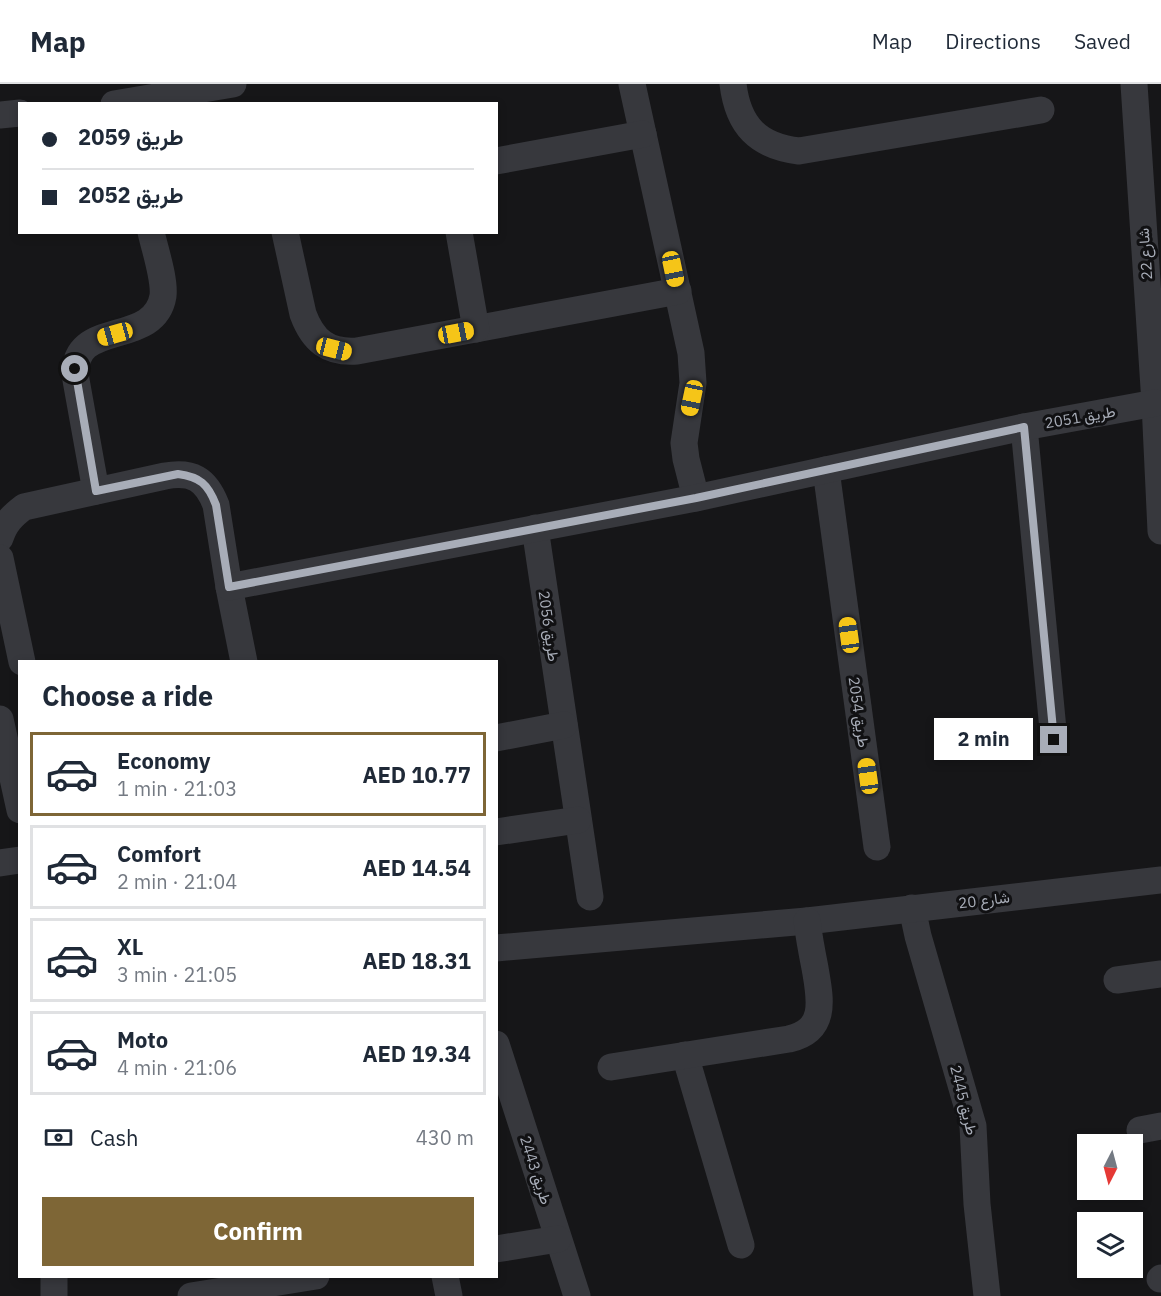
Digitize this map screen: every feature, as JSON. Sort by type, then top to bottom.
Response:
[{"type":"street","points":[[126,102],[233,84]]},
{"type":"street","points":[[632,84],[692,353],[692,398],[684,443],[696,498]]},
{"type":"street","points":[[733,84],[737,107],[755,134],[768,144],[799,151],[1041,110]]},
{"type":"street","name":"شارع 22","points":[[1134,84],[1161,531]]},
{"type":"street","points":[[0,115],[18,113]]},
{"type":"street","points":[[498,161],[643,134]]},
{"type":"street","points":[[96,491],[75,369],[77,359],[90,342],[142,325],[158,309],[163,286],[151,234]]},
{"type":"street","points":[[285,234],[307,326],[322,344],[345,352],[678,291]]},
{"type":"street","points":[[459,234],[476,329]]},
{"type":"street","name":"طريق 2051","points":[[229,587],[696,498],[1024,427],[1155,404]]},
{"type":"street","points":[[1024,427],[1054,740]]},
{"type":"street","name":"طريق 2054","points":[[826,470],[877,847]]},
{"type":"street","points":[[0,538],[4,526],[24,507],[178,474],[191,476],[203,482],[211,492],[216,505],[244,660]]},
{"type":"street","name":"طريق 2056","points":[[535,528],[590,897]]},
{"type":"street","points":[[0,558],[22,660]]},
{"type":"street","points":[[0,719],[18,801]]},
{"type":"street","points":[[498,738],[564,725]]},
{"type":"street","points":[[498,832],[578,820]]},
{"type":"street","points":[[0,862],[18,860]]},
{"type":"street","name":"شارع 20","points":[[498,948],[807,921],[1161,880]]},
{"type":"street","name":"طريق 2445","points":[[912,908],[973,1126],[987,1296]]},
{"type":"street","points":[[611,1067],[797,1037],[811,1028],[820,1005],[807,921]]},
{"type":"street","points":[[1117,980],[1161,974]]},
{"type":"street","name":"طريق 2443","points":[[498,1050],[577,1296]]},
{"type":"street","points":[[685,1055],[741,1245]]},
{"type":"street","points":[[498,1249],[558,1239]]},
{"type":"street","points":[[54,1278],[54,1296]]},
{"type":"street","points":[[191,1296],[304,1278]]},
{"type":"street","points":[[446,1278],[449,1296]]},
{"type":"route","points":[[75,369],[96,491],[178,474],[191,476],[203,482],[211,492],[216,505],[229,587],[696,498],[1024,427],[1054,740]]}]
